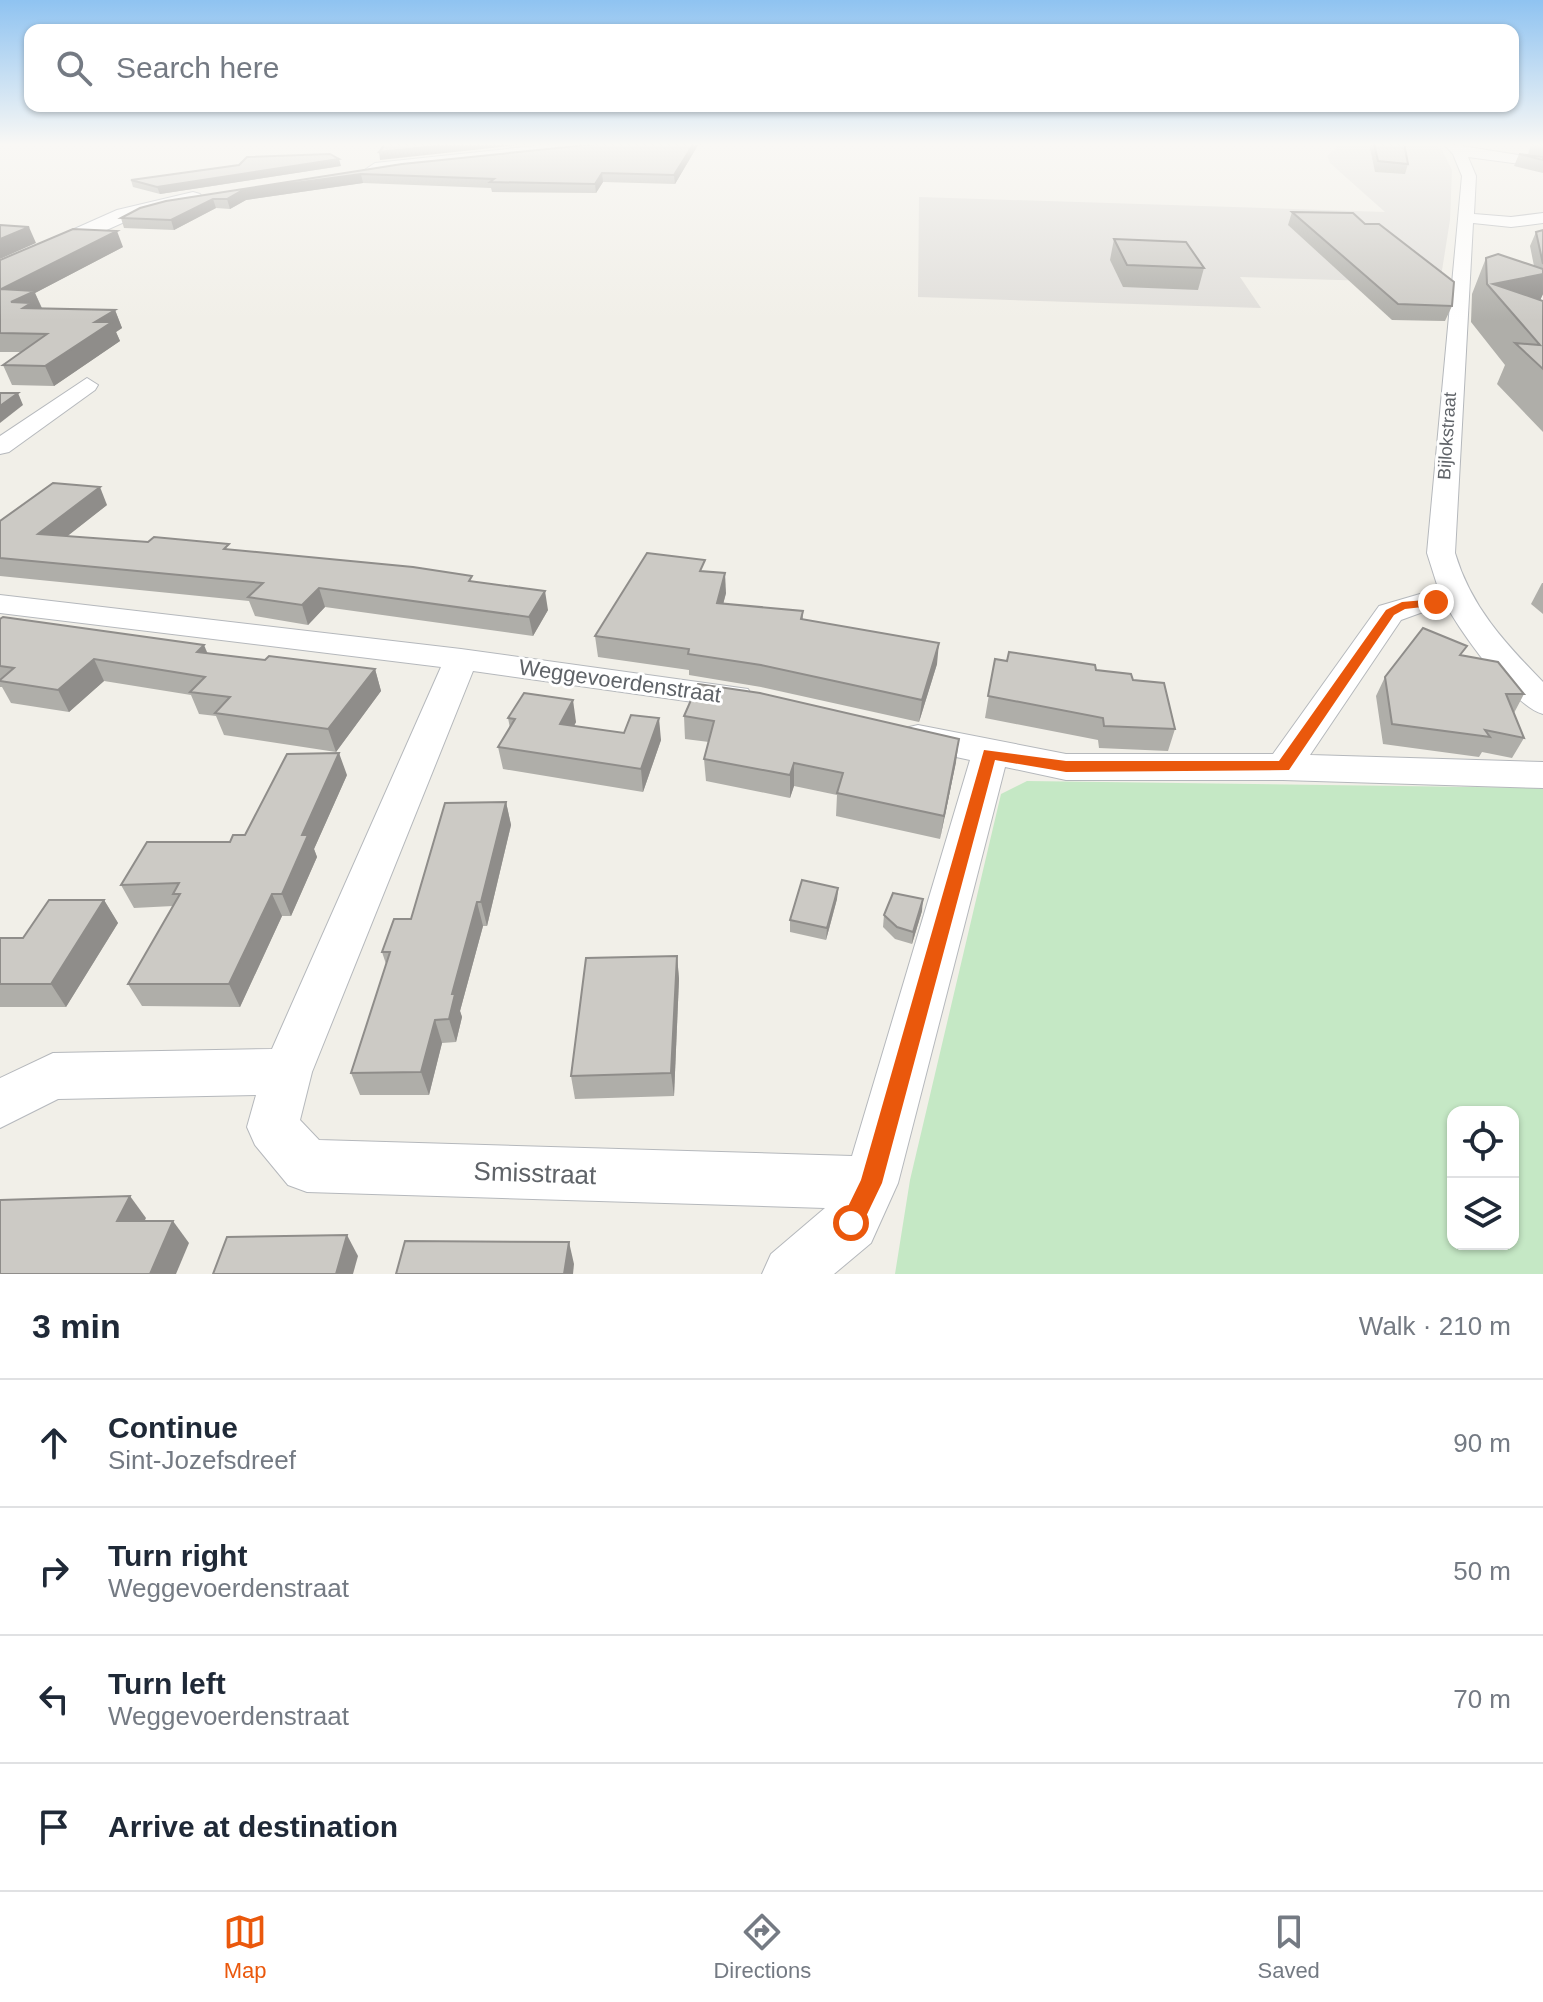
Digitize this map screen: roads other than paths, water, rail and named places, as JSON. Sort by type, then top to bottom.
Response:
[{"type":"street","points":[[0,271],[124,214],[174,202]]},
{"type":"street","name":"Bijlokstraat","points":[[1467,202],[1441,513],[1441,553],[1445,576],[1457,603],[1482,637],[1543,703]]},
{"type":"street","points":[[1466,218],[1511,222],[1543,218]]},
{"type":"street","points":[[0,447],[87,385]]},
{"type":"street","points":[[1283,767],[1390,613],[1420,603],[1457,603]]},
{"type":"street","name":"Weggevoerdenstraat","points":[[0,604],[461,659],[761,701]]},
{"type":"street","name":"Smisstraat","points":[[461,659],[287,1072],[273,1127],[307,1166],[871,1183]]},
{"type":"street","points":[[883,729],[990,754],[1066,767],[1283,767],[1543,775]]},
{"type":"street","points":[[791,1274],[851,1223],[871,1183],[990,754]]},
{"type":"street","points":[[0,1104],[53,1076],[287,1072]]}]
